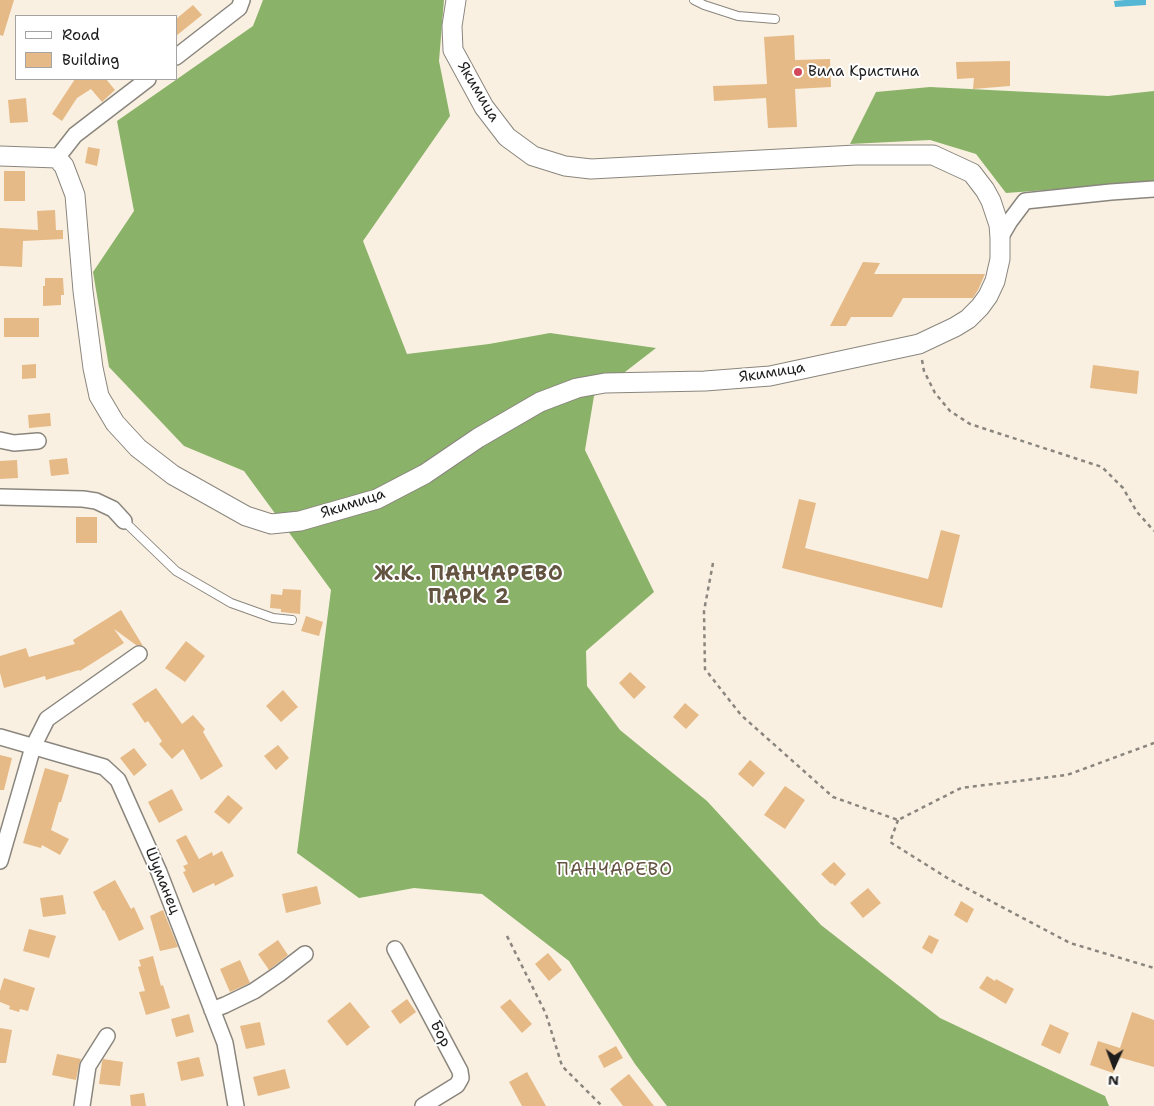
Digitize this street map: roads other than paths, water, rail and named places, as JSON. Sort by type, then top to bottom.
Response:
[{"type":"street","points":[[178,55],[239,8],[242,0]]},
{"type":"street","name":"Якимица","points":[[56,158],[64,166],[75,195],[83,292],[93,368],[99,396],[115,423],[138,448],[173,475],[246,516],[271,524],[300,521],[377,500],[425,474],[478,438],[540,402],[578,388],[605,383],[705,381],[770,376],[919,344],[968,319],[988,296],[995,281],[1000,259],[999,225],[991,201],[972,173],[933,155],[856,155],[591,169],[565,166],[533,156],[507,138],[484,108],[453,50],[452,26],[456,0]]},
{"type":"street","points":[[0,156],[56,158],[75,135],[147,80]]},
{"type":"street","points":[[1000,238],[1025,202],[1154,189]]},
{"type":"street","points":[[0,440],[14,443],[38,441]]},
{"type":"street","points":[[0,497],[82,498],[96,501],[113,509],[124,521]]},
{"type":"street","points":[[0,861],[33,747],[47,719],[139,654]]},
{"type":"street","name":"Шуманец","points":[[0,737],[104,767],[118,780],[159,872],[225,1043],[236,1106]]},
{"type":"street","name":"Бор","points":[[396,949],[460,1071],[461,1078],[456,1085],[423,1106]]},
{"type":"street","points":[[212,1010],[225,1006],[254,991],[280,974],[305,954]]},
{"type":"street","points":[[82,1106],[88,1066],[107,1036]]},
{"type":"lane","points":[[694,0],[738,16],[775,19]]},
{"type":"lane","points":[[124,521],[176,571],[231,603],[273,618],[292,620]]},
{"type":"water","points":[[1146,0],[1146,5],[1115,7],[1114,1]]},
{"type":"place","name":"Вила Кристина","points":[[798,72]]},
{"type":"district","name":"Ж.К. ПАНЧАРЕВО ПАРК 2","points":[[469,586]]},
{"type":"district","name":"ПАНЧАРЕВО","points":[[615,870]]}]
